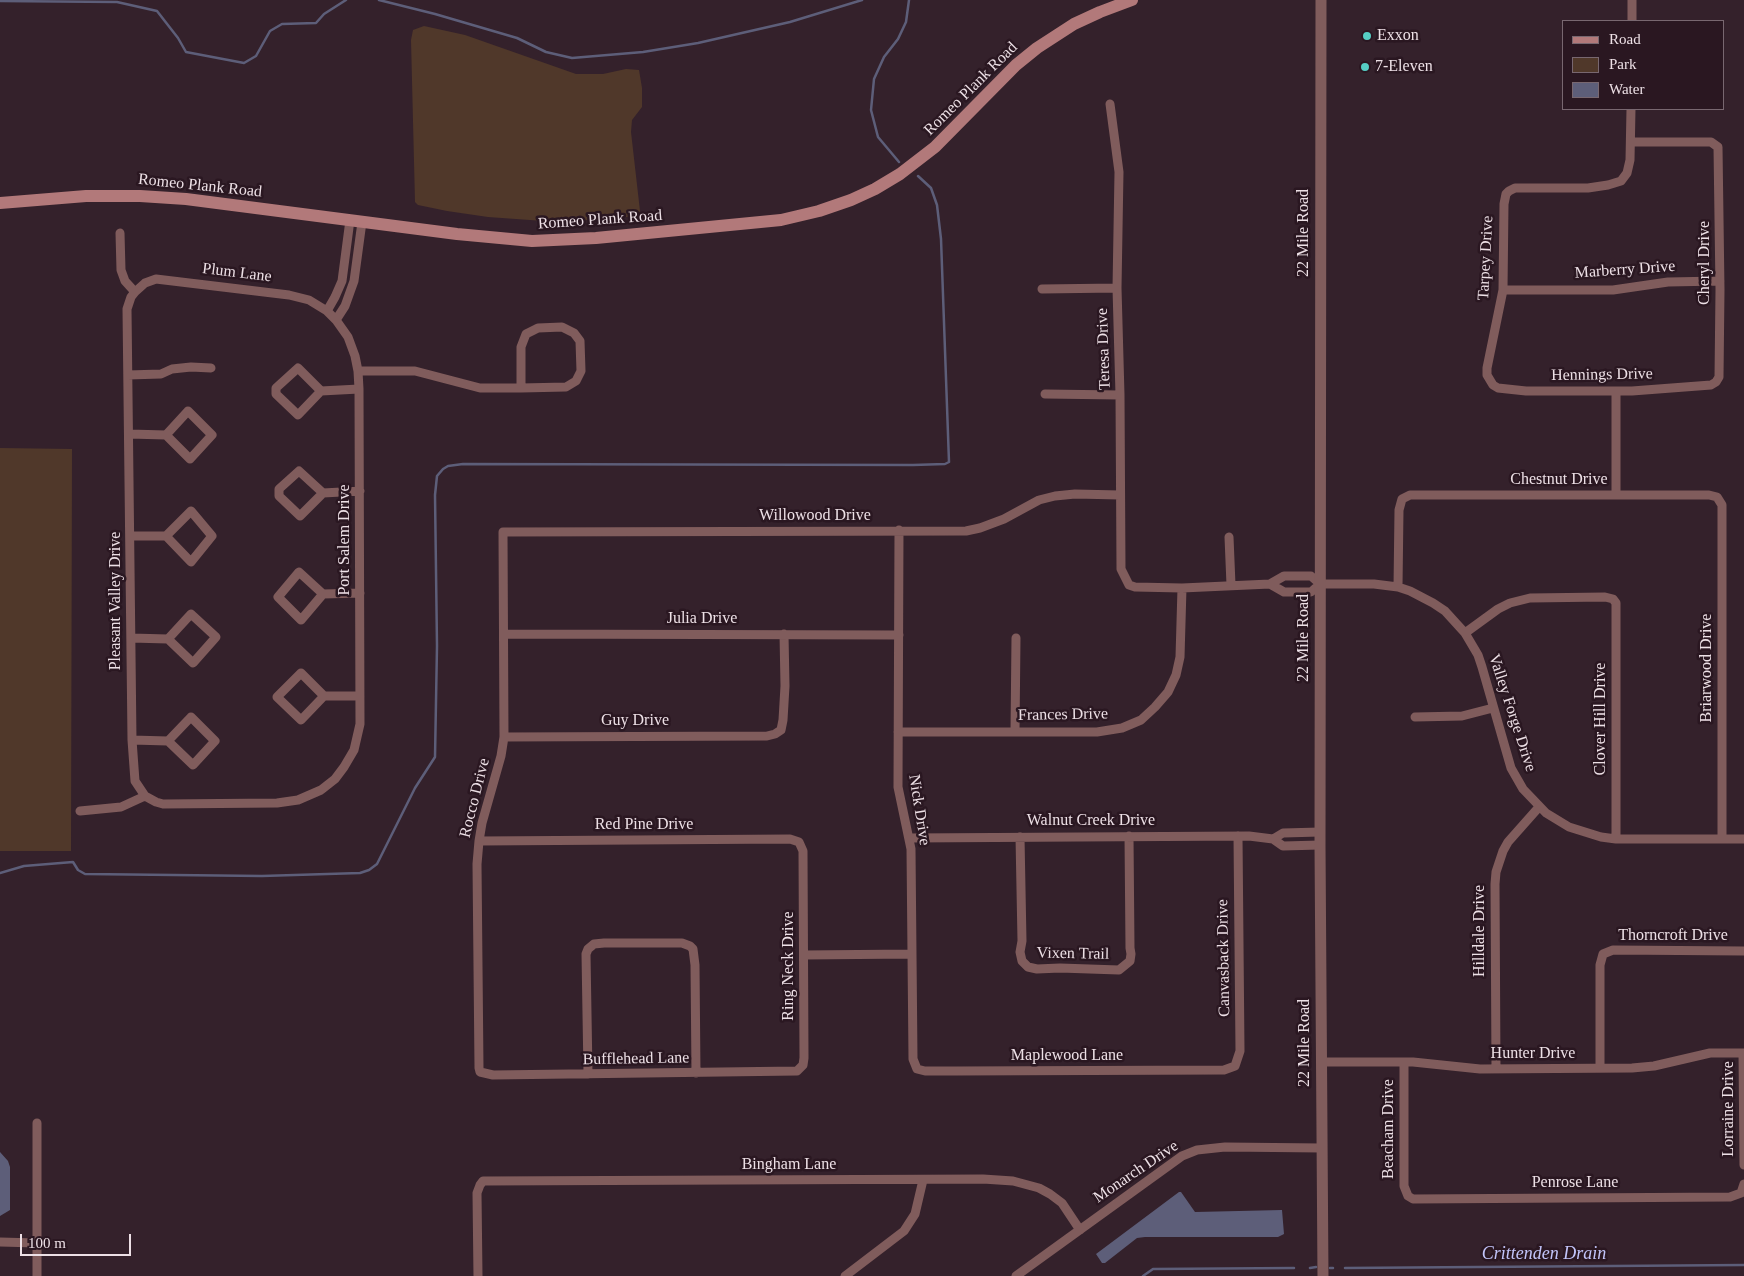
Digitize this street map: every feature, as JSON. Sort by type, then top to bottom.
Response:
[{"type":"main road","name":"Romeo Plank Road","points":[[0,203],[86,196],[186,199],[491,237],[558,241],[755,224],[781,220],[819,211],[875,189],[912,166],[945,138],[1009,72],[1037,48],[1074,24],[1132,0]]},
{"type":"street","name":"22 Mile Road","points":[[1321,0],[1320,846],[1323,1276]]},
{"type":"street","points":[[1632,0],[1632,20]]},
{"type":"street","name":"Teresa Drive","points":[[1110,104],[1119,172],[1117,288],[1120,395],[1120,569],[1128,585],[1135,587]]},
{"type":"street","points":[[1631,110],[1631,142]]},
{"type":"street","name":"Cheryl Drive","points":[[1631,142],[1706,142],[1716,144],[1719,151],[1720,372],[1716,382]]},
{"type":"street","name":"Tarpey Drive","points":[[1490,382],[1487,368],[1502,290],[1504,204],[1506,194],[1515,188],[1588,188],[1616,183],[1625,177],[1627,173],[1631,142]]},
{"type":"street","points":[[327,311],[342,281],[356,221]]},
{"type":"street","points":[[336,320],[345,306],[354,281],[356,221]]},
{"type":"street","points":[[120,233],[121,270],[126,281],[138,289]]},
{"type":"street","name":"Plum Lane","points":[[138,289],[156,279],[162,279],[289,295],[309,300],[327,311]]},
{"type":"street","name":"Marberry Drive","points":[[1502,290],[1613,290],[1668,282],[1720,281]]},
{"type":"street","points":[[1042,289],[1117,288]]},
{"type":"street","name":"Pleasant Valley Drive","points":[[138,289],[131,297],[127,309],[132,740],[133,776],[137,787],[145,796]]},
{"type":"street","name":"Port Salem Drive","points":[[145,796],[164,804],[292,802],[321,790],[339,774],[349,760],[356,744],[360,724],[358,370],[350,341],[336,320],[327,311]]},
{"type":"street","points":[[358,370],[415,371],[480,388],[521,388],[566,388],[573,384],[580,375],[581,348],[580,341],[574,333],[562,327],[538,328],[526,334],[522,341],[521,388]]},
{"type":"street","points":[[128,375],[161,374],[191,367],[211,368]]},
{"type":"street","points":[[321,391],[298,368],[276,388],[276,394],[298,415],[321,391],[359,389]]},
{"type":"street","name":"Hennings Drive","points":[[1490,382],[1498,388],[1526,391],[1616,392],[1705,386],[1716,382]]},
{"type":"street","points":[[1616,392],[1616,495]]},
{"type":"street","points":[[1045,394],[1120,395]]},
{"type":"street","points":[[129,434],[166,435],[190,458],[212,435],[188,411],[166,435]]},
{"type":"street","points":[[323,493],[300,471],[279,489],[279,496],[300,516],[323,493],[360,491]]},
{"type":"street","name":"Willowood Drive","points":[[503,532],[966,531],[1004,520],[1039,500],[1047,498],[1075,494],[1120,495]]},
{"type":"street","name":"Chestnut Drive","points":[[1398,587],[1399,510],[1402,499],[1410,495],[1708,495],[1717,497]]},
{"type":"street","name":"Briarwood Drive","points":[[1717,497],[1722,504],[1722,839]]},
{"type":"street","points":[[131,536],[166,536],[191,512],[212,536],[191,562],[166,536]]},
{"type":"street","name":"Nick Drive","points":[[898,530],[898,787],[911,849],[914,1064]]},
{"type":"street","name":"Rocco Drive","points":[[480,1072],[477,864],[482,823],[501,756],[504,737],[503,532]]},
{"type":"street","points":[[1228,537],[1231,586]]},
{"type":"street","points":[[323,594],[301,620],[278,597],[299,572],[323,594],[360,594]]},
{"type":"street","name":"Valley Forge Drive","points":[[1135,587],[1182,588],[1270,584],[1284,576],[1310,576],[1320,584],[1361,583],[1398,587],[1410,591],[1445,611],[1465,633],[1480,661],[1511,768],[1523,789],[1539,807],[1558,822],[1580,832],[1616,839],[1744,839]]},
{"type":"street","name":"Valley Forge Drive","points":[[1270,584],[1284,592],[1311,592],[1320,584]]},
{"type":"street","name":"Frances Drive","points":[[898,732],[1097,732],[1122,728],[1140,720],[1168,692],[1176,675],[1180,657],[1182,588]]},
{"type":"street","name":"Clover Hill Drive","points":[[1465,633],[1498,609],[1519,600],[1544,597],[1605,597],[1613,599],[1616,607],[1616,839]]},
{"type":"street","points":[[132,638],[168,639],[193,663],[216,637],[191,614],[168,639]]},
{"type":"street","name":"Julia Drive","points":[[504,634],[899,634]]},
{"type":"street","name":"Guy Drive","points":[[504,737],[766,736],[775,734],[781,730],[782,720],[785,686],[784,634]]},
{"type":"street","points":[[1015,731],[1016,638]]},
{"type":"street","points":[[324,696],[301,720],[278,696],[301,673],[324,696],[360,696]]},
{"type":"street","points":[[1414,717],[1462,716],[1493,708]]},
{"type":"street","points":[[132,740],[168,741],[193,765],[215,741],[191,717],[168,741]]},
{"type":"street","points":[[80,811],[121,806],[145,796]]},
{"type":"street","name":"Hilldale Drive","points":[[1496,1069],[1496,872],[1508,842],[1539,807]]},
{"type":"street","name":"Walnut Creek Drive","points":[[1273,839],[1283,833],[1320,832]]},
{"type":"street","name":"Vixen Trail","points":[[1020,837],[1022,941],[1020,952],[1022,961],[1028,967],[1037,969],[1119,970],[1130,961],[1131,954],[1129,836]]},
{"type":"street","name":"Walnut Creek Drive","points":[[909,838],[1238,836],[1273,839],[1283,846],[1320,846]]},
{"type":"street","name":"Canvasback Drive","points":[[1224,1070],[1235,1066],[1240,1051],[1238,836]]},
{"type":"street","name":"Red Pine Drive","points":[[479,841],[790,839],[799,842],[803,852]]},
{"type":"street","name":"Ring Neck Drive","points":[[792,1072],[800,1069],[804,1058],[803,852]]},
{"type":"street","points":[[588,1074],[586,960],[590,947],[598,943],[682,943],[690,946],[693,950],[695,966],[696,1073]]},
{"type":"street","name":"Thorncroft Drive","points":[[1600,1068],[1600,965],[1603,954],[1613,950],[1744,951]]},
{"type":"street","points":[[804,955],[912,954]]},
{"type":"street","name":"Hunter Drive","points":[[1322,1062],[1404,1062],[1496,1069],[1644,1068],[1710,1053],[1744,1053]]},
{"type":"street","name":"Lorraine Drive","points":[[1744,1053],[1744,1165]]},
{"type":"street","name":"Beacham Drive","points":[[1404,1062],[1404,1186],[1408,1196]]},
{"type":"street","name":"Maplewood Lane","points":[[914,1064],[920,1071],[1224,1070]]},
{"type":"street","name":"Bufflehead Lane","points":[[480,1072],[493,1075],[792,1072]]},
{"type":"street","points":[[37,1122],[37,1276]]},
{"type":"street","name":"Monarch Drive","points":[[1016,1276],[1176,1160],[1197,1150],[1225,1147],[1322,1148]]},
{"type":"street","name":"Bingham Lane","points":[[478,1276],[476,1193],[483,1181],[494,1180],[1013,1181],[1039,1188],[1050,1194],[1062,1204],[1080,1230]]},
{"type":"street","points":[[846,1276],[904,1231],[915,1214],[923,1180]]},
{"type":"street","name":"Penrose Lane","points":[[1408,1196],[1418,1199],[1730,1196],[1743,1189]]},
{"type":"street","points":[[0,1242],[37,1242]]},
{"type":"green space","points":[[424,26],[465,35],[576,74],[603,74],[626,69],[639,70],[642,88],[642,107],[632,120],[631,132],[640,211],[637,216],[595,220],[544,221],[488,217],[418,205],[415,202],[411,40],[413,30]]},
{"type":"green space","points":[[0,448],[72,449],[71,851],[0,851]]},
{"type":"water","points":[[0,1152],[8,1161],[10,1167],[10,1210],[0,1216]]},
{"type":"water","points":[[1181,1192],[1195,1212],[1282,1210],[1284,1234],[1278,1237],[1137,1238],[1105,1263],[1102,1263],[1096,1254]]},
{"type":"waterway","points":[[0,1],[117,2],[157,11],[178,38],[186,52],[244,63],[256,56],[270,31],[282,24],[316,23],[324,14],[346,0]]},
{"type":"waterway","points":[[379,0],[517,38],[546,52],[572,58],[643,52],[698,43],[790,22],[862,0]]},
{"type":"waterway","points":[[899,162],[878,137],[871,110],[874,79],[884,57],[898,39],[906,22],[909,0]]},
{"type":"waterway","points":[[0,873],[24,866],[73,862],[78,870],[85,874],[262,876],[360,873],[369,870],[377,864],[415,788],[435,757],[437,646],[435,495],[437,476],[448,466],[463,464],[913,465],[945,464],[949,462],[941,239],[937,205],[931,188],[918,176]]},
{"type":"waterway","name":"Crittenden Drain","points":[[1345,1268],[1744,1265]]},
{"type":"waterway","name":"Crittenden Drain","points":[[1310,1268],[1316,1267]]},
{"type":"waterway","name":"Crittenden Drain","points":[[1143,1276],[1153,1269],[1294,1268]]},
{"type":"place","name":"Exxon","points":[[1367,36]]},
{"type":"place","name":"7-Eleven","points":[[1365,67]]}]
